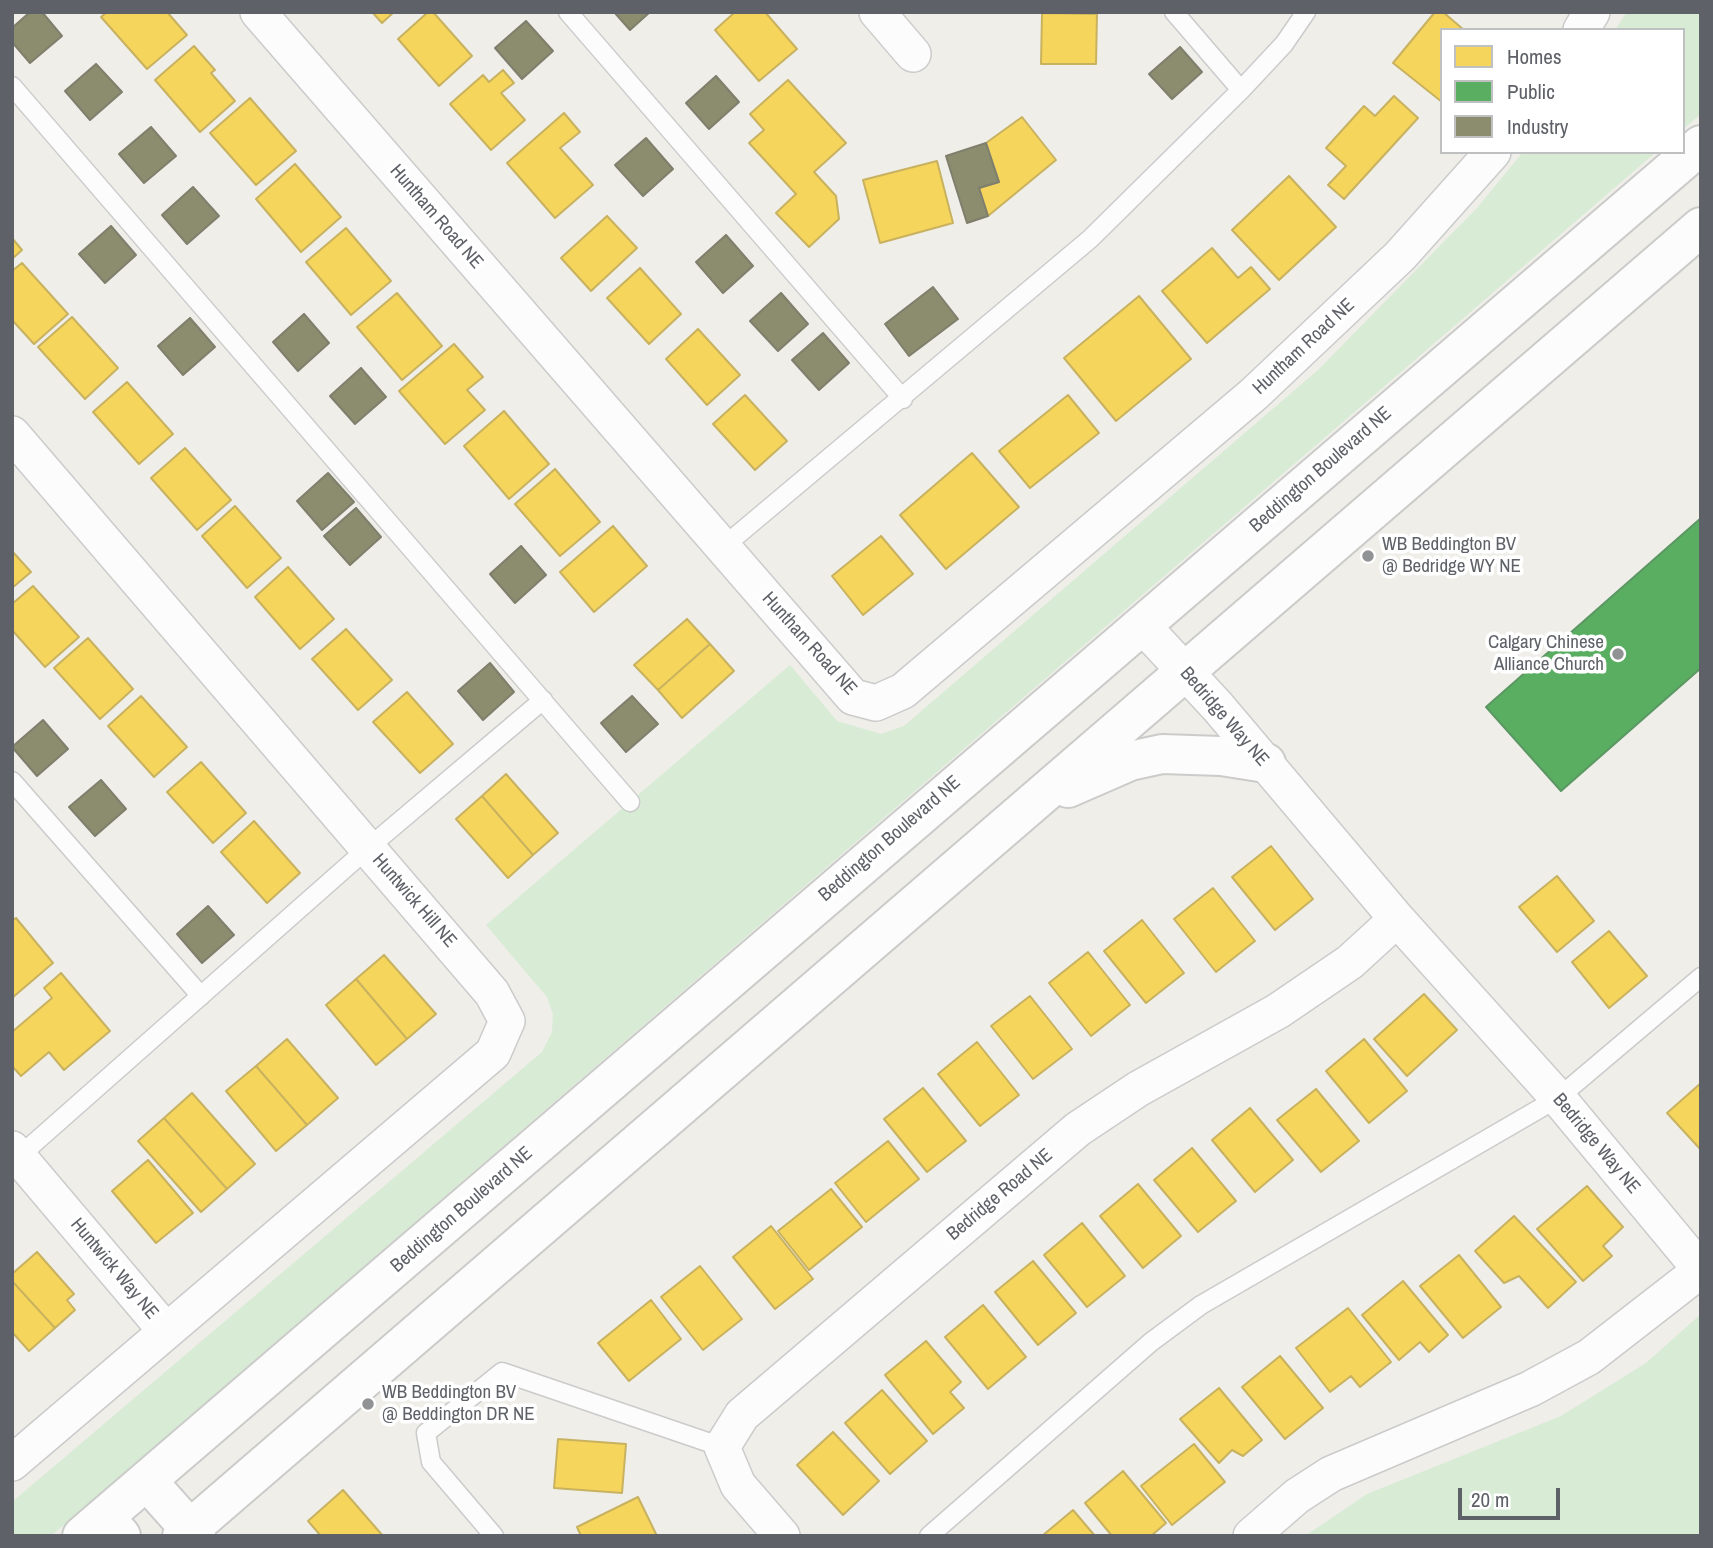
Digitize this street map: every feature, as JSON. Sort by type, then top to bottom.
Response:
[{"type":"main road","name":"Beddington Boulevard NE","points":[[103,1529],[147,1481],[915,817],[1701,145]]},
{"type":"main road","points":[[147,1481],[189,1533],[1701,227]]},
{"type":"main road","points":[[1034,803],[1130,761],[1162,754],[1221,756],[1266,764]]},
{"type":"street","name":"Huntham Road NE","points":[[258,12],[853,697],[876,704],[903,691],[1254,394],[1400,256],[1491,154]]},
{"type":"street","points":[[877,12],[913,54]]},
{"type":"street","points":[[1582,28],[1592,12]]},
{"type":"street","name":"Huntwick Hill NE","points":[[12,434],[492,993],[507,1021],[493,1053],[166,1331]]},
{"type":"street","name":"Bedridge Way NE","points":[[1142,625],[1266,764],[1397,919],[1558,1098],[1701,1270],[1589,1357],[1530,1389],[1331,1474],[1297,1496],[1251,1536]]},
{"type":"street","name":"Bedridge Road NE","points":[[723,1447],[742,1415],[1078,1129],[1138,1089],[1278,1011],[1350,962],[1397,919]]},
{"type":"street","name":"Huntwick Way NE","points":[[12,1463],[166,1331],[14,1156]]},
{"type":"street","points":[[723,1447],[737,1485],[782,1536]]},
{"type":"lane","points":[[568,12],[903,399]]},
{"type":"lane","points":[[1174,12],[1241,90]]},
{"type":"lane","points":[[723,547],[903,399],[1090,239],[1241,90],[1284,44],[1306,12]]},
{"type":"lane","points":[[12,86],[630,802]]},
{"type":"lane","points":[[14,1156],[368,848],[543,700]]},
{"type":"lane","points":[[12,781],[201,996]]},
{"type":"lane","points":[[929,1536],[1151,1342],[1201,1305],[1558,1098],[1698,985]]},
{"type":"lane","points":[[494,1536],[431,1462],[426,1433],[502,1372],[723,1447]]},
{"type":"green space","points":[[1627,12],[1701,12],[1701,114],[1685,127],[1685,28],[1616,28]]},
{"type":"green space","points":[[1521,154],[1654,154],[51,1536],[12,1536],[12,1502],[542,1052],[552,1032],[553,1015],[547,997],[486,925],[790,665],[837,721],[881,734],[904,726],[1318,370],[1477,208]]},
{"type":"green space","points":[[1701,1314],[1701,1536],[1305,1536],[1367,1494],[1561,1416],[1646,1363]]},
{"type":"building: Homes","points":[[107,12],[167,12],[187,35],[147,69],[101,17]]},
{"type":"building: Homes","points":[[372,12],[394,12],[382,23]]},
{"type":"building: Homes","points":[[428,12],[433,12],[472,56],[439,86],[398,39]]},
{"type":"building: Homes","points":[[735,12],[765,12],[797,49],[759,81],[715,30]]},
{"type":"building: Homes","points":[[1435,12],[1443,12],[1462,28],[1440,28],[1440,100],[1393,63]]},
{"type":"building: Homes","points":[[1042,13],[1097,14],[1096,64],[1041,64]]},
{"type":"building: Homes","points":[[194,46],[215,70],[211,73],[235,101],[200,132],[155,80]]},
{"type":"building: Homes","points":[[503,70],[514,83],[501,93],[525,120],[491,150],[450,104],[483,75],[489,82]]},
{"type":"building: Homes","points":[[788,80],[846,143],[814,172],[836,196],[839,219],[809,247],[776,213],[796,194],[749,143],[764,130],[750,114]]},
{"type":"building: Homes","points":[[1394,96],[1418,118],[1344,199],[1328,185],[1346,166],[1326,148],[1364,106],[1375,116]]},
{"type":"building: Homes","points":[[250,98],[296,151],[256,185],[210,133]]},
{"type":"building: Homes","points":[[564,113],[580,132],[560,148],[593,185],[555,218],[507,163]]},
{"type":"building: Homes","points":[[1022,117],[1056,160],[988,216],[979,188],[999,182],[986,143]]},
{"type":"building: Homes","points":[[937,161],[953,223],[880,243],[863,180]]},
{"type":"building: Homes","points":[[295,164],[341,217],[301,252],[256,199]]},
{"type":"building: Homes","points":[[1289,176],[1336,227],[1279,280],[1232,230]]},
{"type":"building: Homes","points":[[607,216],[637,248],[591,291],[561,258]]},
{"type":"building: Homes","points":[[346,228],[391,281],[351,315],[306,262]]},
{"type":"building: Homes","points":[[12,238],[22,250],[12,259]]},
{"type":"building: Homes","points":[[1212,248],[1238,278],[1251,267],[1270,289],[1207,343],[1162,291]]},
{"type":"building: Homes","points":[[22,263],[68,314],[34,344],[12,320],[12,271]]},
{"type":"building: Homes","points":[[640,268],[681,314],[649,344],[607,298]]},
{"type":"building: Homes","points":[[397,293],[442,346],[402,380],[357,327]]},
{"type":"building: Homes","points":[[1139,296],[1191,359],[1116,421],[1064,358]]},
{"type":"building: Homes","points":[[72,317],[118,368],[85,399],[38,347]]},
{"type":"building: Homes","points":[[698,329],[740,375],[707,405],[666,359]]},
{"type":"building: Homes","points":[[454,344],[483,377],[467,390],[485,410],[445,444],[399,391]]},
{"type":"building: Homes","points":[[127,382],[173,434],[139,464],[93,412]]},
{"type":"building: Homes","points":[[745,395],[787,441],[755,470],[713,424]]},
{"type":"building: Homes","points":[[1068,395],[1099,433],[1030,488],[999,451]]},
{"type":"building: Homes","points":[[504,411],[549,464],[509,499],[464,446]]},
{"type":"building: Homes","points":[[185,448],[231,500],[197,530],[151,478]]},
{"type":"building: Homes","points":[[972,453],[1019,507],[946,569],[900,515]]},
{"type":"building: Homes","points":[[555,469],[600,522],[560,556],[515,504]]},
{"type":"building: Homes","points":[[235,506],[281,558],[247,588],[202,536]]},
{"type":"building: Homes","points":[[613,526],[647,566],[594,612],[560,572]]},
{"type":"building: Homes","points":[[881,536],[913,574],[863,615],[832,576]]},
{"type":"building: Homes","points":[[12,551],[31,572],[12,588]]},
{"type":"building: Homes","points":[[288,567],[334,619],[300,649],[255,597]]},
{"type":"building: Homes","points":[[33,586],[79,637],[45,667],[12,630],[12,604]]},
{"type":"building: Homes","points":[[687,619],[710,644],[658,690],[634,665]]},
{"type":"building: Homes","points":[[346,629],[392,680],[358,710],[312,659]]},
{"type":"building: Homes","points":[[88,638],[133,689],[100,719],[54,668]]},
{"type":"building: Homes","points":[[710,644],[734,671],[682,718],[658,690]]},
{"type":"building: Homes","points":[[407,692],[453,744],[420,773],[373,722]]},
{"type":"building: Homes","points":[[141,696],[187,747],[154,777],[108,726]]},
{"type":"building: Homes","points":[[201,762],[246,813],[213,843],[167,792]]},
{"type":"building: Homes","points":[[506,774],[558,833],[533,855],[482,796]]},
{"type":"building: Homes","points":[[482,796],[533,855],[508,878],[456,819]]},
{"type":"building: Homes","points":[[254,821],[300,873],[267,903],[221,852]]},
{"type":"building: Homes","points":[[1271,846],[1313,899],[1275,930],[1232,877]]},
{"type":"building: Homes","points":[[1557,876],[1594,921],[1557,952],[1519,907]]},
{"type":"building: Homes","points":[[1213,888],[1255,941],[1216,972],[1174,919]]},
{"type":"building: Homes","points":[[16,918],[53,963],[12,998],[12,921]]},
{"type":"building: Homes","points":[[1142,920],[1184,973],[1146,1003],[1104,951]]},
{"type":"building: Homes","points":[[1609,931],[1647,976],[1609,1008],[1572,962]]},
{"type":"building: Homes","points":[[1088,952],[1130,1005],[1091,1036],[1049,983]]},
{"type":"building: Homes","points":[[384,955],[436,1014],[407,1039],[356,979]]},
{"type":"building: Homes","points":[[61,973],[110,1031],[64,1070],[49,1052],[21,1076],[12,1066],[12,1032],[52,998],[44,988]]},
{"type":"building: Homes","points":[[356,979],[407,1039],[376,1065],[326,1005]]},
{"type":"building: Homes","points":[[1424,994],[1457,1030],[1407,1076],[1374,1039]]},
{"type":"building: Homes","points":[[1030,996],[1072,1049],[1033,1079],[991,1026]]},
{"type":"building: Homes","points":[[287,1039],[338,1098],[307,1125],[256,1066]]},
{"type":"building: Homes","points":[[1364,1039],[1407,1091],[1369,1123],[1326,1071]]},
{"type":"building: Homes","points":[[977,1042],[1019,1095],[980,1126],[938,1074]]},
{"type":"building: Homes","points":[[256,1066],[307,1125],[276,1151],[226,1091]]},
{"type":"building: Homes","points":[[1701,1083],[1701,1150],[1667,1113]]},
{"type":"building: Homes","points":[[923,1088],[966,1141],[927,1172],[884,1119]]},
{"type":"building: Homes","points":[[1316,1089],[1359,1141],[1321,1172],[1277,1120]]},
{"type":"building: Homes","points":[[192,1093],[255,1164],[227,1189],[164,1118]]},
{"type":"building: Homes","points":[[1250,1108],[1293,1160],[1255,1192],[1212,1140]]},
{"type":"building: Homes","points":[[164,1118],[227,1189],[201,1212],[138,1141]]},
{"type":"building: Homes","points":[[888,1141],[919,1179],[866,1222],[835,1183]]},
{"type":"building: Homes","points":[[1192,1148],[1236,1201],[1198,1232],[1154,1180]]},
{"type":"building: Homes","points":[[148,1160],[193,1213],[156,1243],[112,1191]]},
{"type":"building: Homes","points":[[1138,1184],[1181,1236],[1143,1268],[1100,1216]]},
{"type":"building: Homes","points":[[1587,1186],[1623,1227],[1603,1246],[1612,1256],[1583,1281],[1537,1229]]},
{"type":"building: Homes","points":[[831,1189],[862,1227],[809,1270],[778,1231]]},
{"type":"building: Homes","points":[[1514,1216],[1576,1282],[1548,1308],[1519,1276],[1504,1283],[1475,1251]]},
{"type":"building: Homes","points":[[1082,1223],[1125,1276],[1087,1307],[1044,1255]]},
{"type":"building: Homes","points":[[771,1226],[813,1279],[775,1309],[733,1257]]},
{"type":"building: Homes","points":[[37,1252],[74,1294],[67,1300],[75,1310],[55,1328],[12,1281],[12,1274]]},
{"type":"building: Homes","points":[[1459,1255],[1501,1307],[1463,1338],[1420,1286]]},
{"type":"building: Homes","points":[[1033,1261],[1076,1313],[1038,1345],[995,1292]]},
{"type":"building: Homes","points":[[700,1266],[742,1319],[703,1350],[661,1297]]},
{"type":"building: Homes","points":[[12,1281],[55,1328],[29,1351],[12,1332]]},
{"type":"building: Homes","points":[[1403,1281],[1448,1335],[1429,1352],[1420,1342],[1399,1360],[1362,1315]]},
{"type":"building: Homes","points":[[651,1300],[681,1339],[629,1381],[598,1343]]},
{"type":"building: Homes","points":[[983,1305],[1026,1357],[988,1389],[945,1337]]},
{"type":"building: Homes","points":[[1348,1308],[1391,1362],[1360,1387],[1351,1376],[1330,1392],[1296,1348]]},
{"type":"building: Homes","points":[[926,1341],[961,1382],[950,1392],[964,1408],[933,1434],[885,1375]]},
{"type":"building: Homes","points":[[1280,1356],[1323,1408],[1285,1439],[1242,1387]]},
{"type":"building: Homes","points":[[1219,1388],[1262,1440],[1243,1456],[1232,1450],[1219,1463],[1180,1419]]},
{"type":"building: Homes","points":[[882,1390],[927,1441],[890,1474],[845,1423]]},
{"type":"building: Homes","points":[[833,1432],[879,1481],[843,1515],[797,1465]]},
{"type":"building: Homes","points":[[558,1439],[626,1444],[622,1493],[554,1488]]},
{"type":"building: Homes","points":[[1194,1444],[1225,1482],[1172,1525],[1141,1486]]},
{"type":"building: Homes","points":[[1123,1471],[1166,1523],[1151,1536],[1112,1536],[1085,1503]]},
{"type":"building: Homes","points":[[343,1490],[383,1536],[321,1536],[308,1521]]},
{"type":"building: Homes","points":[[638,1497],[657,1536],[581,1536],[577,1527]]},
{"type":"building: Homes","points":[[1073,1510],[1095,1536],[1042,1536]]},
{"type":"building: Public","name":"Calgary Chinese Alliance Church","points":[[1701,518],[1701,668],[1561,791],[1486,707]]},
{"type":"building: Industry","points":[[30,12],[42,12],[62,36],[30,63],[12,42],[12,28]]},
{"type":"building: Industry","points":[[614,12],[650,12],[630,30]]},
{"type":"building: Industry","points":[[526,21],[553,51],[522,79],[495,48]]},
{"type":"building: Industry","points":[[1180,47],[1202,72],[1172,99],[1149,74]]},
{"type":"building: Industry","points":[[96,64],[122,92],[90,120],[65,91]]},
{"type":"building: Industry","points":[[716,76],[739,102],[709,129],[686,103]]},
{"type":"building: Industry","points":[[151,127],[176,156],[144,183],[119,154]]},
{"type":"building: Industry","points":[[646,138],[673,169],[643,196],[615,165]]},
{"type":"building: Industry","points":[[986,143],[999,182],[979,188],[988,216],[967,223],[946,156]]},
{"type":"building: Industry","points":[[193,187],[219,216],[187,244],[162,215]]},
{"type":"building: Industry","points":[[111,226],[136,255],[105,283],[79,254]]},
{"type":"building: Industry","points":[[726,235],[753,266],[723,293],[696,262]]},
{"type":"building: Industry","points":[[933,287],[958,319],[909,356],[885,324]]},
{"type":"building: Industry","points":[[781,293],[808,324],[778,351],[750,321]]},
{"type":"building: Industry","points":[[304,314],[329,343],[298,371],[273,342]]},
{"type":"building: Industry","points":[[190,318],[215,347],[183,375],[158,346]]},
{"type":"building: Industry","points":[[823,333],[849,363],[819,390],[792,360]]},
{"type":"building: Industry","points":[[361,368],[386,397],[355,424],[330,396]]},
{"type":"building: Industry","points":[[328,473],[354,502],[322,530],[297,501]]},
{"type":"building: Industry","points":[[356,508],[381,537],[350,565],[324,536]]},
{"type":"building: Industry","points":[[521,546],[546,575],[515,603],[490,574]]},
{"type":"building: Industry","points":[[490,663],[514,692],[483,720],[458,691]]},
{"type":"building: Industry","points":[[632,696],[658,724],[626,752],[601,723]]},
{"type":"building: Industry","points":[[43,720],[68,749],[37,776],[12,747]]},
{"type":"building: Industry","points":[[101,780],[126,809],[95,836],[69,807]]},
{"type":"building: Industry","points":[[208,906],[234,935],[202,963],[177,934]]},
{"type":"place","name":"WB Beddington BV @ Bedridge WY NE","points":[[1368,556]]},
{"type":"place","name":"Calgary Chinese Alliance Church","points":[[1618,654]]},
{"type":"place","name":"WB Beddington BV @ Beddington DR NE","points":[[368,1404]]}]
